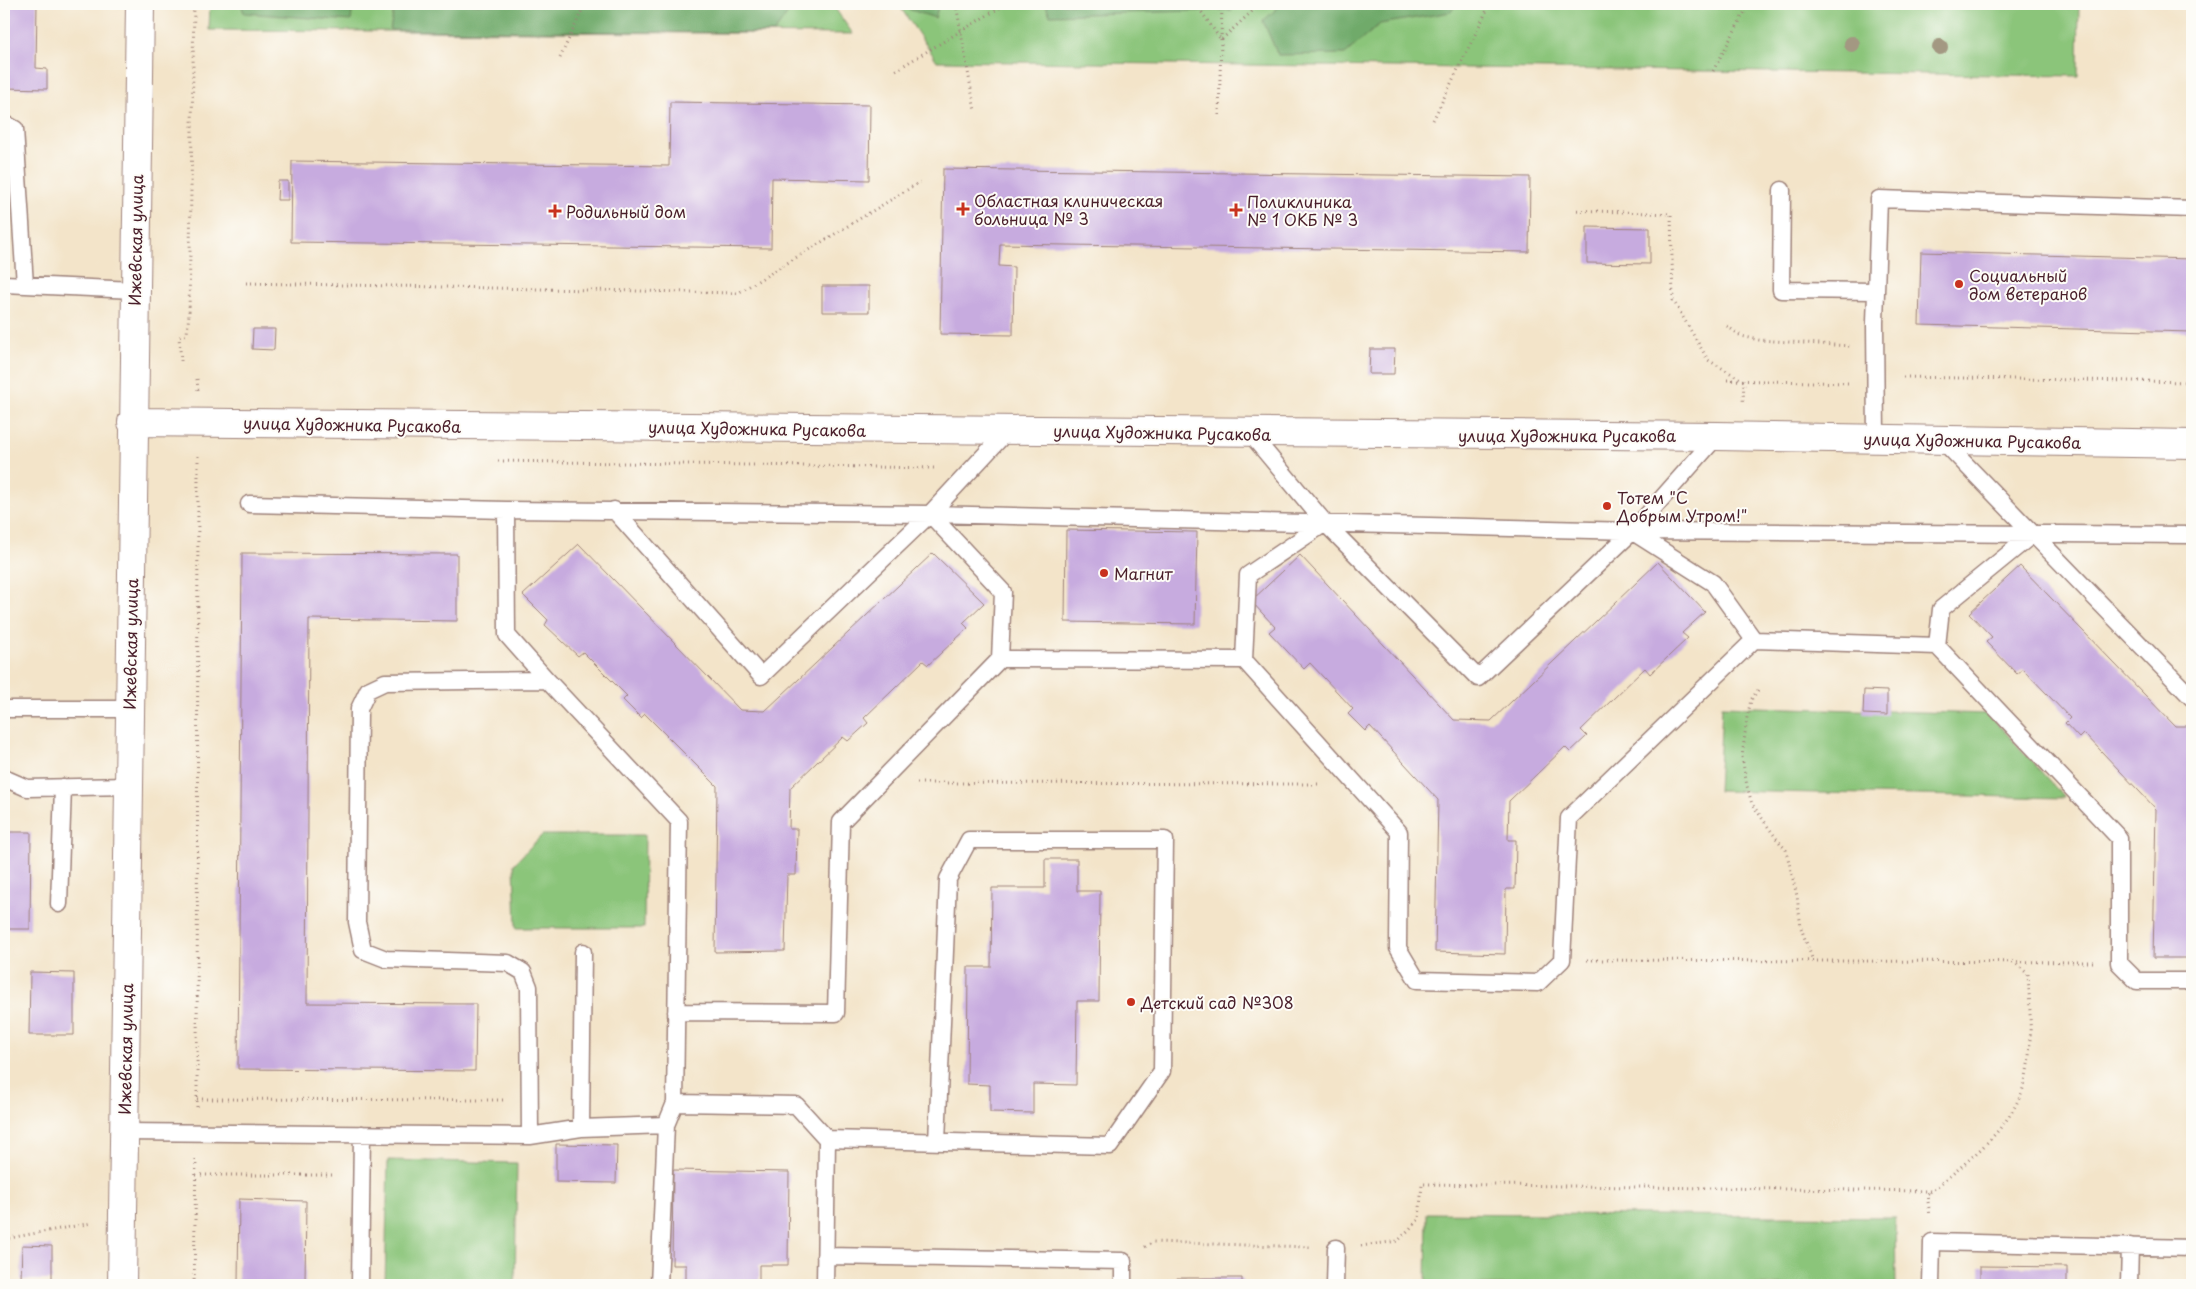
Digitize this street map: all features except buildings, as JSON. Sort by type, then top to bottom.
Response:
[{"type":"street","name":"Ижевская улица","points":[[122,1285],[132,422],[140,4]]},
{"type":"street","name":"улица Художника Русакова","points":[[132,422],[1729,437],[2192,444]]},
{"type":"lane","points":[[4,123],[14,129],[25,285]]},
{"type":"lane","points":[[1782,190],[1781,290],[1876,291]]},
{"type":"lane","points":[[1876,439],[1875,345],[1879,199],[2192,209]]},
{"type":"lane","points":[[4,284],[134,290]]},
{"type":"lane","points":[[614,510],[761,676],[930,514],[1008,430]]},
{"type":"lane","points":[[1249,432],[1325,523],[1478,678],[1729,437]]},
{"type":"lane","points":[[1942,440],[2192,698]]},
{"type":"lane","points":[[249,504],[506,510],[930,514],[1633,531],[2192,535]]},
{"type":"lane","points":[[506,510],[507,635],[679,821],[675,1103],[666,1125],[659,1285]]},
{"type":"lane","points":[[676,1012],[836,1013],[841,822],[1000,660],[1003,592],[930,514]]},
{"type":"lane","points":[[1325,523],[1248,574],[1244,660],[1399,832],[1398,948],[1418,980],[1538,983],[1562,960],[1569,818],[1754,640],[1937,646],[2119,838],[2120,962],[2137,981],[2192,981]]},
{"type":"lane","points":[[1633,531],[1713,583],[1754,640]]},
{"type":"lane","points":[[1937,646],[1941,609],[2033,534]]},
{"type":"lane","points":[[1000,660],[1244,660]]},
{"type":"lane","points":[[530,1136],[529,987],[523,972],[508,963],[386,959],[363,950],[357,922],[359,709],[368,690],[385,682],[548,680]]},
{"type":"lane","points":[[4,709],[129,709]]},
{"type":"lane","points":[[4,778],[27,788],[129,786]]},
{"type":"lane","points":[[59,904],[63,787]]},
{"type":"lane","points":[[827,1139],[937,1142],[1110,1146],[1162,1070],[1165,840],[969,840],[948,879],[937,1142]]},
{"type":"lane","points":[[582,1128],[583,952]]},
{"type":"lane","points":[[675,1103],[796,1106],[827,1139],[825,1285]]},
{"type":"lane","points":[[124,1132],[530,1136],[582,1128],[666,1125]]},
{"type":"lane","points":[[360,1285],[362,1134]]},
{"type":"lane","points":[[1931,1285],[1932,1242],[2192,1248]]},
{"type":"lane","points":[[2129,1285],[2130,1246]]},
{"type":"lane","points":[[1335,1285],[1336,1248]]},
{"type":"lane","points":[[825,1256],[1123,1261],[1123,1285]]},
{"type":"path","points":[[181,361],[179,337],[187,334],[189,314],[194,4]]},
{"type":"path","points":[[560,58],[585,4]]},
{"type":"path","points":[[956,4],[975,111]]},
{"type":"path","points":[[896,70],[1006,4]]},
{"type":"path","points":[[1196,4],[1221,40]]},
{"type":"path","points":[[1219,116],[1222,4]]},
{"type":"path","points":[[1221,40],[1260,4]]},
{"type":"path","points":[[1433,120],[1490,4]]},
{"type":"path","points":[[1713,71],[1749,4]]},
{"type":"path","points":[[246,283],[738,294],[920,182]]},
{"type":"path","points":[[1572,210],[1671,214],[1673,300],[1708,360],[1744,381]]},
{"type":"path","points":[[1727,326],[1741,336],[1759,340],[1827,346],[1875,345]]},
{"type":"path","points":[[1895,377],[2192,382]]},
{"type":"path","points":[[194,1285],[197,1133],[197,379]]},
{"type":"path","points":[[1727,380],[1876,384]]},
{"type":"path","points":[[1729,437],[1744,381]]},
{"type":"path","points":[[198,456],[208,456]]},
{"type":"path","points":[[496,460],[972,468]]},
{"type":"path","points":[[1758,690],[1751,700],[1742,757],[1747,786],[1752,804],[1786,850],[1797,896],[1802,928],[1813,961]]},
{"type":"path","points":[[879,783],[1356,784]]},
{"type":"path","points":[[1562,960],[2120,962]]},
{"type":"path","points":[[1928,1194],[1976,1154],[2009,1116],[2025,1083],[2029,1058],[2028,974],[2014,962]]},
{"type":"path","points":[[197,1099],[530,1100]]},
{"type":"path","points":[[196,1175],[362,1175]]},
{"type":"path","points":[[1123,1261],[1153,1242],[1336,1248],[1398,1241],[1419,1219],[1422,1184],[1931,1191],[1928,1194],[1932,1242]]},
{"type":"path","points":[[4,1239],[97,1222],[122,1221]]},
{"type":"green space","points":[[210,4],[832,4],[853,34],[209,30]]},
{"type":"green space","points":[[241,4],[353,4],[351,21],[244,13]]},
{"type":"green space","points":[[395,4],[794,4],[774,33],[390,30]]},
{"type":"green space","points":[[898,4],[2079,4],[2078,76],[937,61]]},
{"type":"green space","points":[[905,4],[939,4],[935,18],[908,9]]},
{"type":"green space","points":[[1045,4],[1240,4],[1232,10],[1050,15]]},
{"type":"green space","points":[[1282,4],[1456,4],[1451,12],[1380,24],[1345,54],[1278,55],[1263,21]]},
{"type":"green space","points":[[1722,706],[1989,714],[2065,798],[1718,791]]},
{"type":"green space","points":[[542,835],[645,835],[644,928],[516,928],[514,864]]},
{"type":"green space","points":[[388,1160],[517,1163],[515,1285],[385,1285]]},
{"type":"green space","points":[[1427,1213],[1895,1217],[1896,1285],[1426,1285]]},
{"type":"place","name":"Областная клиническая больница № 3","points":[[963,209]]},
{"type":"place","name":"Поликлиника № 1 ОКБ № 3","points":[[1236,210]]},
{"type":"place","name":"Родильный дом","points":[[555,211]]},
{"type":"place","name":"Социальный дом ветеранов","points":[[1959,284]]},
{"type":"place","name":"Тотем \"С Добрым Утром!\"","points":[[1607,506]]},
{"type":"place","name":"Магнит","points":[[1104,573]]},
{"type":"place","name":"Детский сад №308","points":[[1131,1002]]}]
